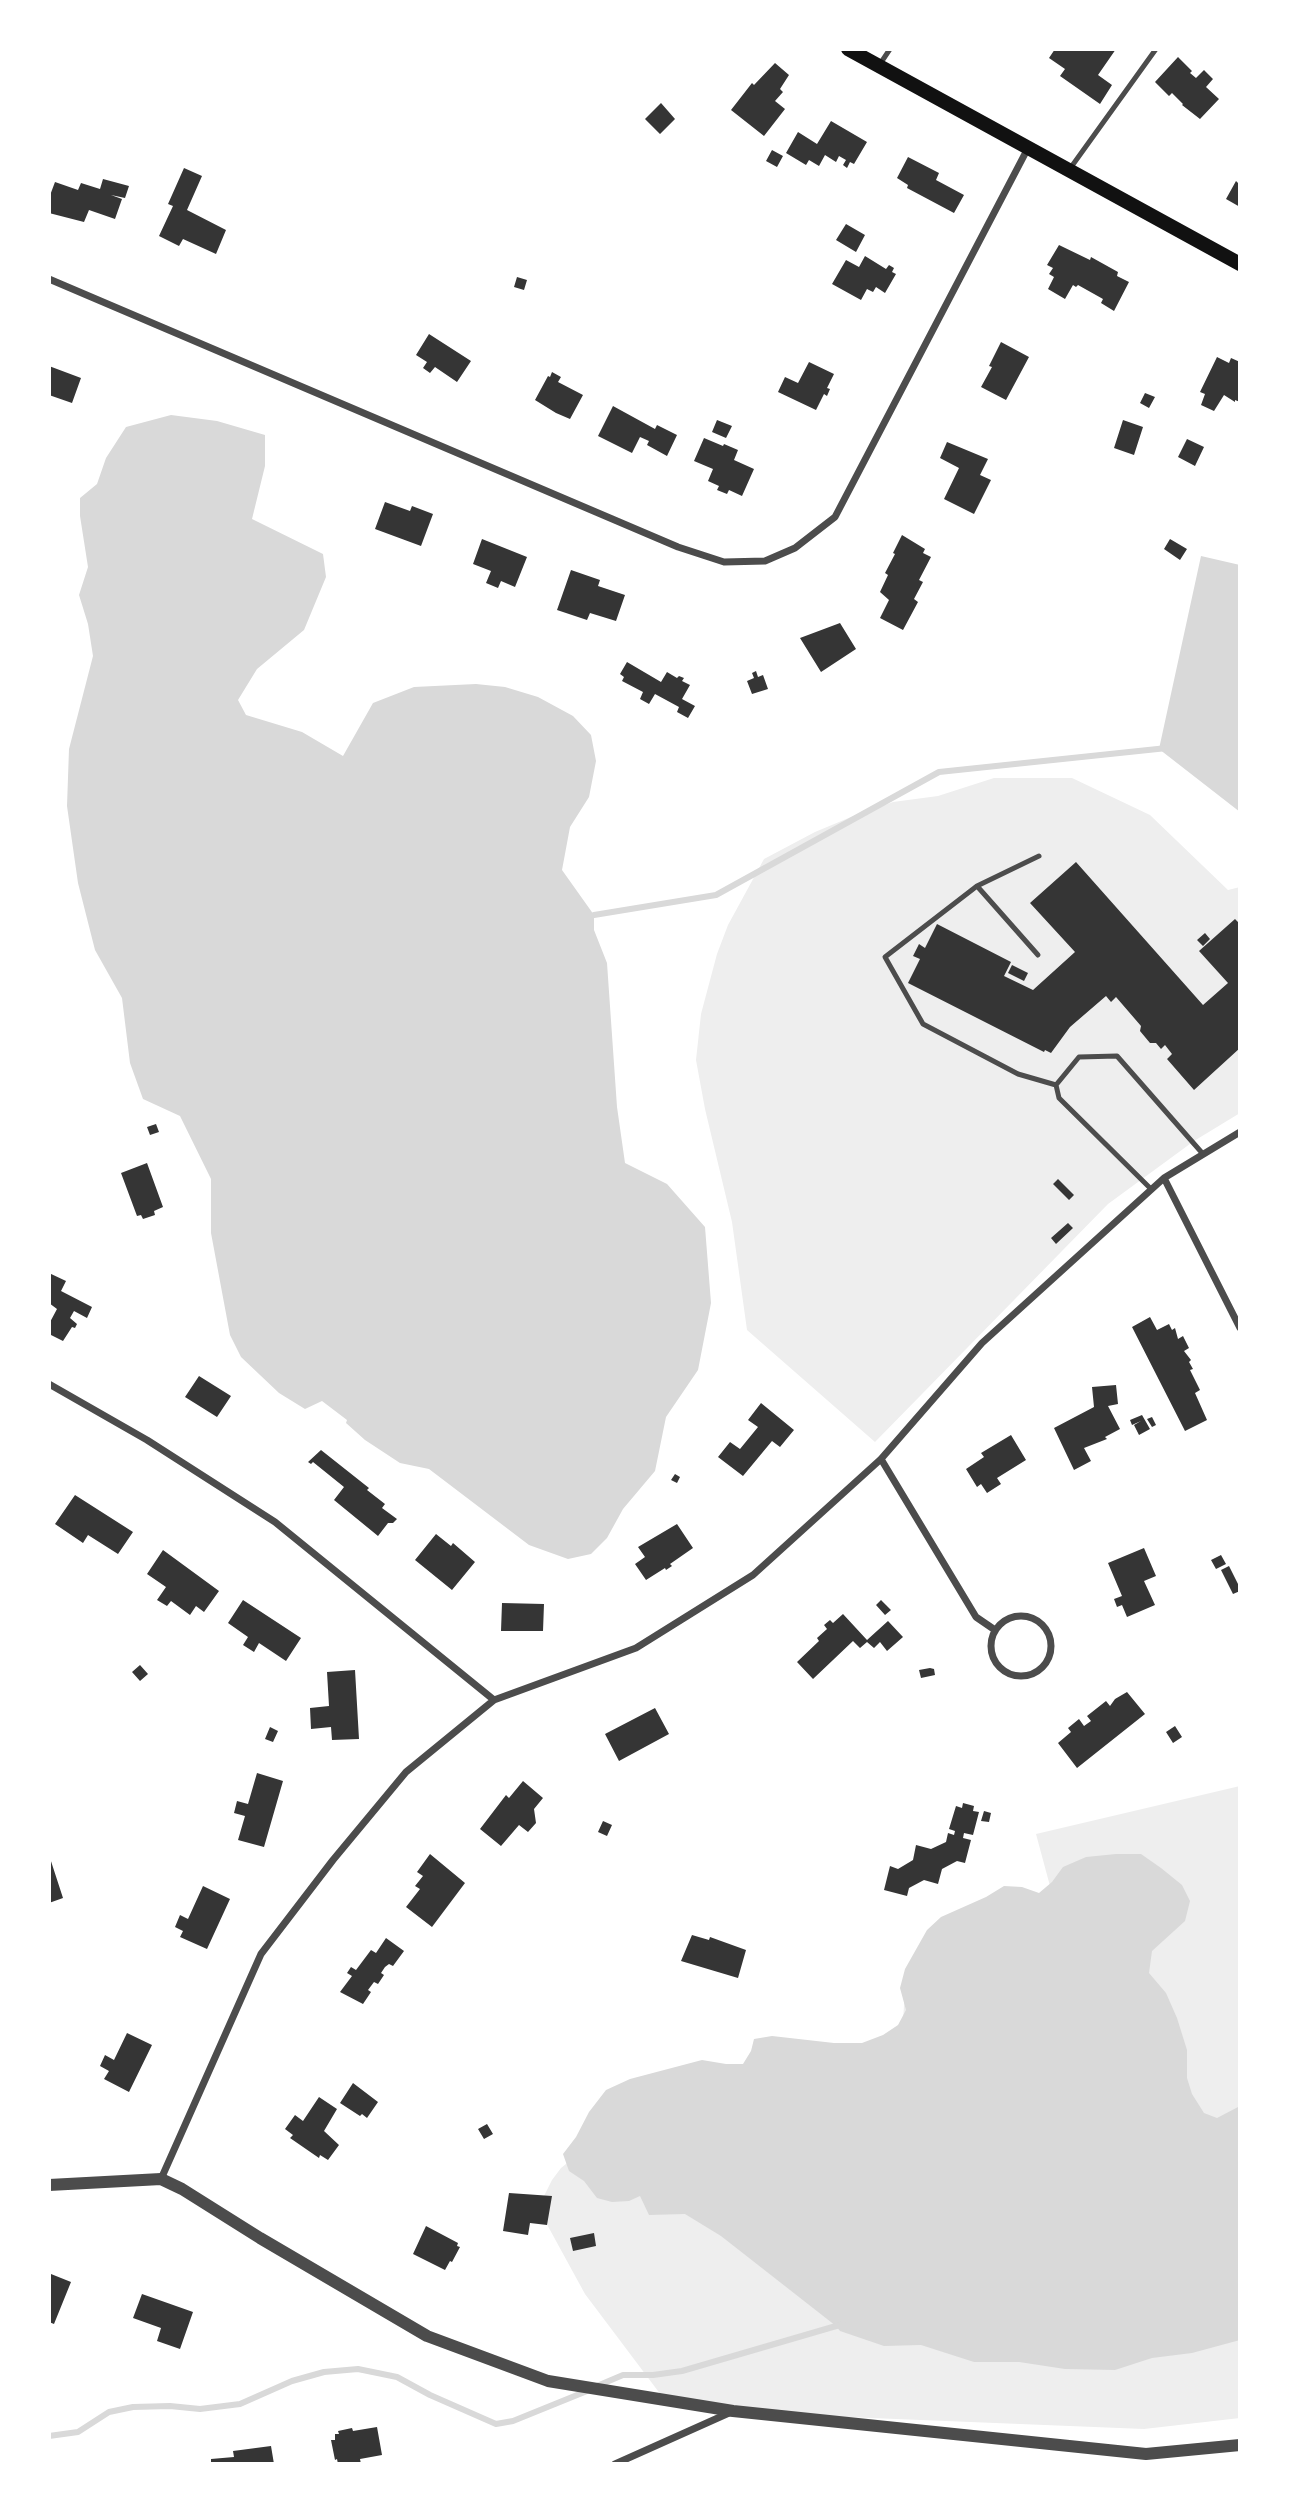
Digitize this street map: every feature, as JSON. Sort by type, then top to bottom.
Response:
[{"type":"main road","points":[[848,49],[1240,264]]},
{"type":"street","points":[[49,279],[678,547],[724,562],[765,561],[796,548],[835,517],[1028,147]]},
{"type":"street","points":[[161,2179],[261,1954],[333,1860],[406,1772],[494,1700],[636,1648],[753,1575],[881,1459],[982,1343],[1151,1189],[1164,1178],[1240,1132]]},
{"type":"street","points":[[1164,1178],[1240,1328]]},
{"type":"street","points":[[49,1384],[147,1440],[275,1522],[494,1700]]},
{"type":"street","points":[[881,1459],[976,1617],[996,1630]]},
{"type":"street","points":[[1014,1616],[1037,1620],[1046,1628],[1051,1639],[1047,1662],[1039,1671],[1028,1676],[1005,1672],[996,1664],[992,1653],[991,1641],[996,1630],[1003,1621],[1014,1616]]},
{"type":"street","points":[[49,2185],[161,2179],[427,2336],[548,2381],[733,2411],[1145,2459],[1240,2445]]},
{"type":"street","points":[[615,2464],[733,2411]]},
{"type":"lane","points":[[878,66],[890,49]]},
{"type":"lane","points":[[1069,170],[1156,49]]},
{"type":"lane","points":[[1039,856],[977,886],[885,957],[923,1024],[1018,1074],[1056,1085]]},
{"type":"lane","points":[[977,886],[1038,955]]},
{"type":"lane","points":[[1056,1085],[1079,1057],[1117,1056],[1203,1154]]},
{"type":"lane","points":[[1056,1085],[1059,1098],[1151,1189]]},
{"type":"shaded area","points":[[171,415],[217,421],[265,435],[265,466],[252,519],[323,554],[326,577],[304,630],[257,669],[238,700],[246,715],[302,732],[343,756],[373,703],[414,687],[476,684],[505,687],[538,697],[573,716],[591,735],[596,761],[589,797],[570,827],[562,870],[594,915],[594,930],[607,963],[617,1107],[625,1163],[667,1184],[705,1227],[711,1303],[698,1370],[666,1417],[655,1471],[623,1509],[607,1538],[591,1554],[568,1559],[529,1545],[429,1469],[400,1463],[365,1440],[346,1423],[347,1420],[322,1401],[305,1409],[279,1393],[241,1357],[230,1335],[211,1233],[211,1179],[180,1116],[143,1099],[130,1063],[122,998],[95,950],[78,883],[67,806],[69,749],[93,656],[88,624],[79,595],[88,567],[80,498],[97,484],[106,458],[126,427]]},
{"type":"shaded area","points":[[1201,556],[1240,565],[1240,812],[1159,749]]},
{"type":"shaded area","points":[[994,778],[1072,778],[1150,815],[1228,890],[1240,887],[1240,1113],[1194,1141],[1108,1204],[875,1442],[747,1330],[732,1222],[696,1060],[701,1014],[717,954],[728,925],[764,859],[815,832],[893,802],[938,796]]},
{"type":"shaded area","points":[[1240,1786],[1240,2418],[1144,2429],[797,2415],[667,2403],[585,2294],[538,2208],[561,2168],[592,2143],[823,2071],[889,2038],[903,2020],[906,1977],[1057,1912],[1036,1834]]},
{"type":"shaded area","points":[[1141,1854],[1182,1885],[1190,1901],[1185,1921],[1152,1951],[1149,1973],[1166,1993],[1177,2018],[1187,2050],[1187,2078],[1192,2094],[1204,2113],[1217,2118],[1240,2106],[1240,2340],[1192,2353],[1152,2358],[1115,2370],[1065,2369],[1019,2362],[974,2362],[921,2345],[884,2346],[840,2331],[721,2236],[685,2214],[649,2215],[640,2196],[629,2201],[612,2202],[597,2198],[584,2181],[569,2171],[563,2154],[606,2090],[630,2079],[702,2060],[743,2064],[754,2039],[772,2036],[834,2043],[862,2043],[883,2035],[898,2025],[906,2010],[900,1988],[905,1969],[927,1930],[941,1917],[1004,1886],[1022,1887],[1039,1893],[1063,1867],[1086,1857]]},
{"type":"building","points":[[1055,49],[1116,49],[1098,75],[1112,85],[1100,104],[1060,76],[1065,69],[1049,58]]},
{"type":"building","points":[[1178,57],[1196,78],[1204,70],[1213,79],[1206,87],[1219,99],[1200,119],[1172,93],[1169,96],[1155,82]]},
{"type":"building","points":[[775,63],[789,75],[780,89],[783,92],[775,101],[785,109],[764,136],[731,110],[752,83],[754,85]]},
{"type":"building","points":[[661,103],[675,119],[660,134],[645,119]]},
{"type":"building","points":[[831,121],[867,142],[854,164],[850,162],[847,168],[843,165],[846,160],[839,156],[836,162],[825,155],[819,166],[809,160],[806,165],[786,153],[798,132],[817,144]]},
{"type":"building","points":[[772,150],[783,156],[777,167],[766,161]]},
{"type":"building","points":[[908,157],[939,173],[936,180],[964,195],[954,213],[907,188],[908,185],[897,178]]},
{"type":"building","points":[[184,168],[202,176],[187,210],[226,230],[216,254],[183,239],[179,246],[159,236],[173,206],[168,204]]},
{"type":"building","points":[[103,179],[129,186],[125,198],[111,195],[122,199],[115,219],[89,210],[84,222],[49,213],[49,198],[55,182],[78,190],[81,183],[100,189]]},
{"type":"building","points":[[1240,179],[1240,207],[1226,199],[1236,181],[1238,183]]},
{"type":"building","points":[[846,224],[865,235],[856,252],[836,240]]},
{"type":"building","points":[[1059,245],[1090,260],[1091,257],[1118,272],[1117,276],[1129,282],[1114,311],[1101,303],[1103,299],[1078,285],[1073,285],[1065,299],[1048,289],[1054,277],[1049,274],[1053,268],[1047,265]]},
{"type":"building","points":[[865,256],[886,269],[889,265],[894,268],[892,272],[896,274],[885,293],[876,287],[873,292],[867,289],[861,300],[832,284],[846,260],[859,267]]},
{"type":"building","points":[[517,277],[527,280],[524,290],[514,287]]},
{"type":"building","points":[[429,334],[471,361],[457,382],[435,367],[430,373],[423,368],[427,362],[416,355]]},
{"type":"building","points":[[1001,342],[1029,357],[1006,400],[981,387]]},
{"type":"building","points":[[1217,357],[1229,363],[1231,358],[1240,362],[1240,402],[1224,395],[1214,411],[1201,405],[1205,394],[1200,392]]},
{"type":"building","points":[[809,362],[834,374],[827,388],[830,389],[827,396],[824,394],[816,410],[778,392],[785,377],[798,383]]},
{"type":"building","points":[[49,366],[81,378],[72,403],[49,395]]},
{"type":"building","points":[[552,372],[561,377],[558,382],[583,395],[570,419],[535,400]]},
{"type":"building","points":[[1145,393],[1155,397],[1149,408],[1140,403]]},
{"type":"building","points":[[613,406],[655,429],[657,425],[677,435],[667,456],[647,445],[649,441],[640,437],[632,453],[598,436]]},
{"type":"building","points":[[717,420],[732,426],[726,438],[712,432]]},
{"type":"building","points":[[1123,420],[1143,427],[1134,455],[1114,448]]},
{"type":"building","points":[[704,438],[738,450],[734,460],[754,469],[742,496],[729,490],[727,494],[717,490],[719,486],[708,481],[713,469],[694,461]]},
{"type":"building","points":[[1187,439],[1204,447],[1195,466],[1178,457]]},
{"type":"building","points":[[947,442],[988,459],[980,475],[991,480],[974,514],[944,499],[959,468],[940,458]]},
{"type":"building","points":[[385,502],[410,511],[412,506],[433,514],[421,546],[375,529]]},
{"type":"building","points":[[902,535],[925,549],[923,553],[931,557],[919,580],[923,582],[914,599],[918,602],[903,630],[880,618],[889,600],[880,592],[888,575],[885,573]]},
{"type":"building","points":[[482,539],[527,557],[515,587],[501,581],[498,588],[486,583],[491,571],[473,564]]},
{"type":"building","points":[[1170,539],[1187,549],[1180,560],[1164,549]]},
{"type":"building","points":[[571,570],[600,580],[598,586],[625,595],[616,621],[590,613],[587,620],[557,610]]},
{"type":"building","points":[[840,623],[856,649],[821,672],[800,638]]},
{"type":"building","points":[[627,662],[661,682],[667,672],[677,678],[684,678],[682,681],[690,685],[682,699],[695,706],[688,718],[677,712],[679,707],[655,694],[649,704],[640,699],[643,692],[622,681],[624,677],[620,674]]},
{"type":"building","points":[[756,671],[758,677],[763,675],[768,689],[752,694],[747,681],[754,678],[752,673]]},
{"type":"building","points":[[1076,862],[1203,1005],[1228,983],[1199,951],[1235,919],[1240,924],[1240,1048],[1194,1090],[1167,1059],[1172,1054],[1165,1045],[1161,1049],[1156,1043],[1150,1043],[1140,1031],[1141,1026],[1116,997],[1111,1002],[1106,996],[1070,1027],[1051,1053],[1045,1050],[1044,1052],[908,983],[920,959],[913,956],[919,944],[925,948],[937,924],[1011,962],[1004,976],[1033,990],[1075,952],[1030,903]]},
{"type":"building","points":[[1205,933],[1210,939],[1203,946],[1197,940]]},
{"type":"building","points":[[1012,965],[1028,973],[1024,981],[1008,973]]},
{"type":"building","points":[[156,1124],[159,1132],[150,1135],[147,1127]]},
{"type":"building","points":[[147,1163],[163,1207],[154,1211],[155,1215],[143,1219],[141,1215],[137,1216],[121,1173]]},
{"type":"building","points":[[1058,1179],[1074,1195],[1069,1200],[1053,1184]]},
{"type":"building","points":[[1068,1223],[1073,1228],[1056,1244],[1051,1238]]},
{"type":"building","points":[[49,1273],[66,1281],[61,1291],[92,1307],[87,1318],[74,1311],[70,1318],[77,1324],[63,1341],[49,1334],[49,1324],[57,1309],[49,1303]]},
{"type":"building","points":[[1150,1317],[1157,1330],[1169,1324],[1172,1330],[1175,1328],[1178,1339],[1183,1336],[1189,1348],[1184,1351],[1191,1360],[1189,1362],[1193,1369],[1190,1370],[1200,1390],[1195,1393],[1207,1420],[1185,1431],[1132,1327]]},
{"type":"building","points":[[199,1376],[231,1396],[217,1417],[185,1397]]},
{"type":"building","points":[[1116,1385],[1118,1404],[1108,1406],[1120,1429],[1105,1437],[1107,1439],[1084,1448],[1091,1461],[1074,1470],[1054,1428],[1094,1407],[1092,1387]]},
{"type":"building","points":[[761,1403],[794,1430],[780,1447],[772,1441],[743,1476],[718,1457],[730,1442],[740,1449],[758,1427],[748,1420]]},
{"type":"building","points":[[1142,1415],[1150,1429],[1139,1435],[1134,1425],[1141,1421],[1132,1425],[1130,1420]]},
{"type":"building","points":[[1152,1417],[1156,1425],[1152,1427],[1147,1419]]},
{"type":"building","points":[[1011,1435],[1026,1460],[997,1478],[1001,1484],[987,1493],[981,1484],[977,1487],[966,1469],[984,1457],[981,1453]]},
{"type":"building","points":[[321,1450],[369,1488],[367,1490],[385,1504],[382,1508],[397,1519],[388,1523],[378,1536],[334,1500],[344,1487],[313,1462],[308,1462]]},
{"type":"building","points":[[675,1474],[680,1477],[677,1483],[671,1480]]},
{"type":"building","points":[[75,1495],[133,1532],[118,1554],[88,1535],[83,1543],[55,1524]]},
{"type":"building","points":[[677,1524],[693,1548],[670,1564],[672,1566],[646,1580],[635,1564],[645,1557],[638,1547]]},
{"type":"building","points":[[436,1534],[451,1546],[453,1543],[475,1562],[452,1590],[415,1560]]},
{"type":"building","points":[[1144,1548],[1156,1576],[1144,1581],[1155,1605],[1127,1617],[1122,1605],[1117,1607],[1114,1599],[1122,1596],[1108,1563]]},
{"type":"building","points":[[163,1550],[219,1591],[204,1612],[196,1606],[190,1615],[171,1601],[167,1606],[157,1600],[166,1587],[147,1574]]},
{"type":"building","points":[[1221,1555],[1226,1564],[1216,1569],[1211,1560]]},
{"type":"building","points":[[1229,1566],[1240,1588],[1240,1591],[1233,1594],[1221,1570]]},
{"type":"building","points":[[243,1600],[301,1638],[286,1661],[259,1643],[254,1652],[243,1645],[248,1637],[228,1623]]},
{"type":"building","points":[[881,1600],[891,1610],[885,1615],[876,1605]]},
{"type":"building","points":[[502,1603],[544,1604],[543,1631],[501,1631]]},
{"type":"building","points":[[843,1614],[867,1640],[888,1621],[903,1637],[887,1651],[880,1642],[874,1648],[867,1642],[860,1648],[853,1641],[813,1679],[797,1662],[819,1641],[817,1638],[827,1629],[824,1625],[830,1620],[833,1623]]},
{"type":"building","points":[[140,1665],[148,1674],[140,1681],[132,1672]]},
{"type":"building","points":[[934,1669],[935,1675],[921,1678],[919,1670]]},
{"type":"building","points":[[355,1670],[359,1739],[332,1740],[331,1727],[311,1729],[310,1708],[329,1706],[327,1672]]},
{"type":"building","points":[[1127,1692],[1145,1714],[1077,1768],[1058,1743],[1071,1732],[1068,1728],[1079,1719],[1084,1726],[1091,1721],[1087,1716],[1106,1701],[1110,1706],[1115,1699]]},
{"type":"building","points":[[655,1708],[669,1734],[619,1761],[605,1734]]},
{"type":"building","points":[[1175,1726],[1182,1737],[1173,1743],[1166,1732]]},
{"type":"building","points":[[270,1727],[278,1731],[273,1742],[265,1739]]},
{"type":"building","points":[[257,1773],[283,1781],[264,1847],[238,1840],[245,1816],[234,1813],[237,1801],[248,1804]]},
{"type":"building","points":[[523,1781],[543,1798],[534,1809],[536,1823],[528,1832],[519,1825],[501,1846],[480,1829],[506,1795],[509,1798]]},
{"type":"building","points":[[963,1803],[974,1806],[973,1811],[979,1812],[973,1835],[964,1833],[963,1838],[971,1840],[965,1863],[957,1861],[942,1869],[938,1884],[924,1880],[909,1888],[907,1896],[884,1890],[890,1866],[898,1869],[913,1860],[916,1845],[931,1849],[946,1842],[948,1833],[954,1835],[955,1831],[949,1829],[956,1806],[962,1808]]},
{"type":"building","points":[[984,1811],[991,1813],[989,1822],[981,1821]]},
{"type":"building","points":[[603,1821],[612,1825],[607,1836],[598,1832]]},
{"type":"building","points":[[430,1854],[465,1883],[432,1927],[406,1907],[420,1889],[415,1886],[423,1876],[417,1872]]},
{"type":"building","points":[[49,1855],[63,1898],[49,1903]]},
{"type":"building","points":[[203,1886],[230,1899],[207,1949],[180,1937],[183,1931],[175,1927],[180,1915],[188,1919]]},
{"type":"building","points":[[692,1935],[709,1940],[710,1937],[746,1950],[738,1978],[681,1961]]},
{"type":"building","points":[[386,1938],[404,1951],[393,1966],[389,1964],[385,1967],[381,1973],[384,1975],[378,1984],[374,1982],[368,1990],[371,1992],[363,2004],[340,1992],[352,1976],[347,1973],[351,1967],[356,1970],[371,1950],[376,1953]]},
{"type":"building","points":[[127,2033],[152,2045],[129,2092],[104,2079],[109,2071],[100,2066],[105,2055],[114,2060]]},
{"type":"building","points":[[353,2083],[378,2102],[367,2118],[340,2103]]},
{"type":"building","points":[[319,2097],[337,2109],[324,2131],[339,2145],[328,2160],[320,2155],[319,2158],[290,2138],[293,2135],[285,2129],[295,2115],[303,2121]]},
{"type":"building","points":[[487,2124],[493,2134],[484,2139],[478,2129]]},
{"type":"building","points":[[509,2193],[552,2196],[547,2225],[530,2223],[528,2235],[503,2231]]},
{"type":"building","points":[[426,2226],[458,2243],[457,2246],[460,2247],[445,2270],[413,2254]]},
{"type":"building","points":[[594,2233],[596,2246],[573,2251],[570,2238]]},
{"type":"building","points":[[51,2274],[71,2282],[54,2324],[49,2322]]},
{"type":"building","points":[[142,2294],[193,2312],[180,2349],[157,2341],[161,2328],[133,2318]]},
{"type":"building","points":[[377,2427],[382,2455],[360,2459],[361,2464],[338,2464],[331,2440],[335,2440],[338,2431]]},
{"type":"building","points":[[271,2446],[274,2464],[211,2464],[211,2459],[234,2457],[233,2451]]},
{"type":"waterway","points":[[594,915],[716,895],[939,772],[1167,748]]},
{"type":"waterway","points":[[597,2386],[623,2375],[682,2371],[843,2324]]},
{"type":"waterway","points":[[49,2436],[78,2432],[109,2412],[133,2407],[170,2406],[200,2409],[240,2404],[292,2381],[324,2372],[358,2369],[397,2377],[430,2395],[496,2424],[513,2421],[587,2391]]}]
